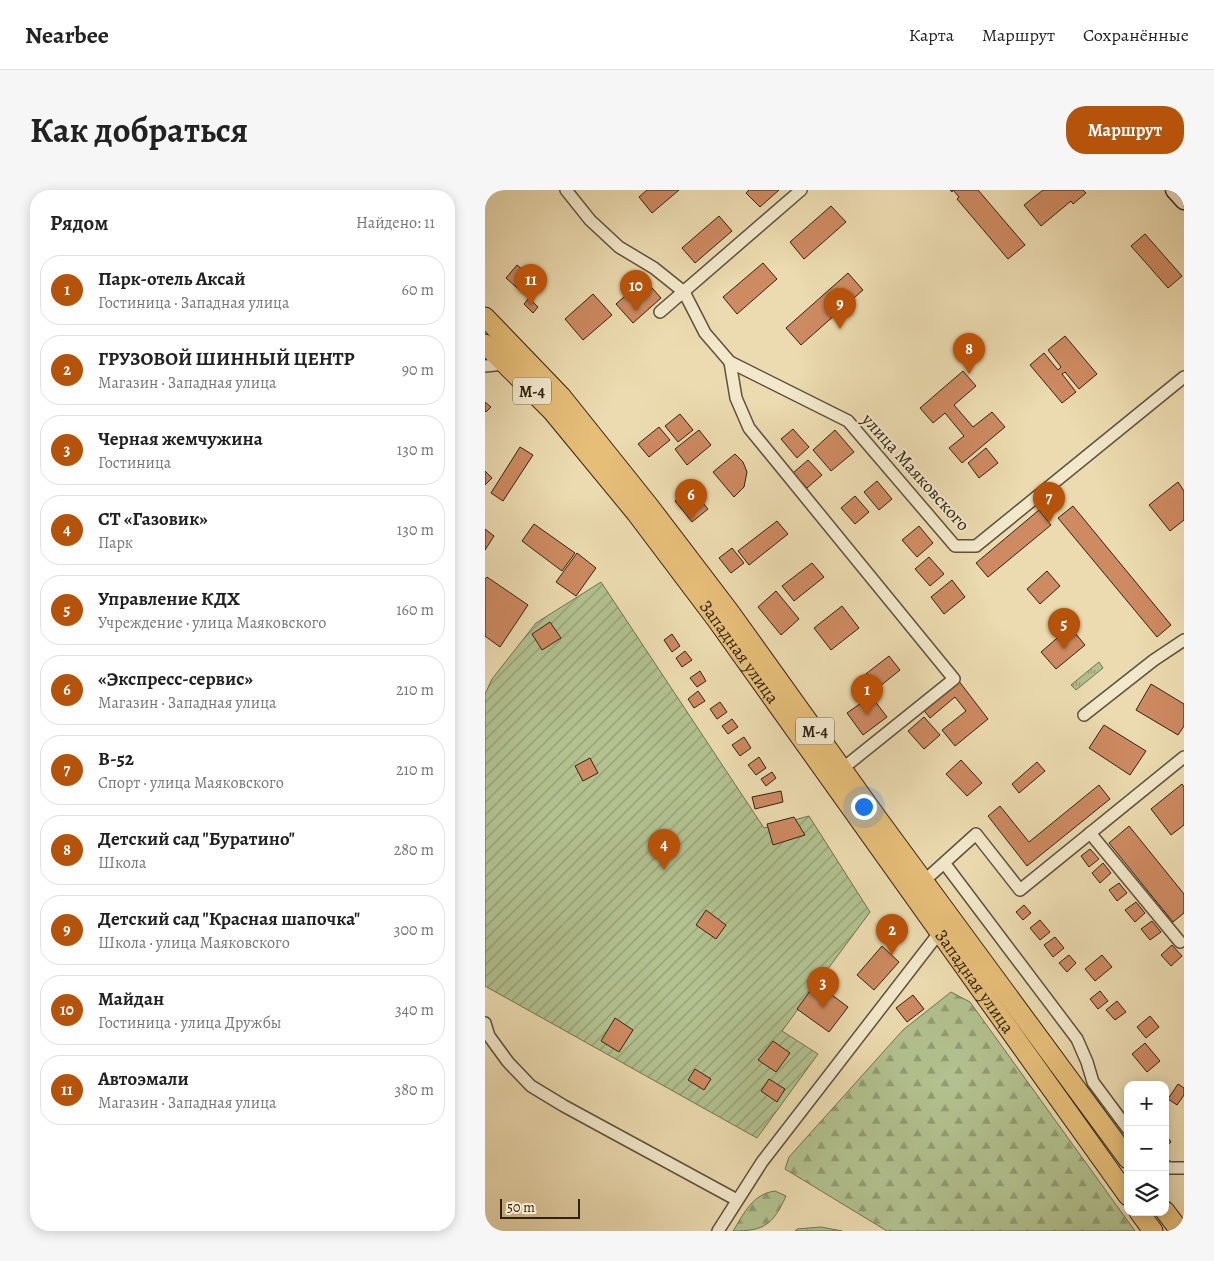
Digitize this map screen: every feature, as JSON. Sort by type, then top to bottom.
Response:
[{"type":"main road","points":[[1174,190],[1184,201]]},
{"type":"main road","name":"Западная улица","points":[[485,318],[561,396],[649,506],[729,612],[1124,1154]]},
{"type":"main road","name":"Западная улица","points":[[485,344],[553,411],[636,513],[716,619],[1124,1190]]},
{"type":"main road","points":[[1142,1216],[1153,1231]]},
{"type":"main road","points":[[1169,1216],[1180,1231]]},
{"type":"street","points":[[566,190],[591,220],[619,247],[655,268],[684,292],[705,333],[730,362],[736,398],[749,428],[954,679],[843,769]]},
{"type":"street","points":[[660,312],[801,190]]},
{"type":"street","name":"улица Маяковского","points":[[730,362],[847,421],[955,546],[976,546],[1184,377]]},
{"type":"street","points":[[485,366],[505,364]]},
{"type":"street","points":[[1085,715],[1154,660],[1184,640]]},
{"type":"street","points":[[924,881],[977,834],[1019,890],[1184,758]]},
{"type":"street","points":[[1090,833],[1180,942]]},
{"type":"street","points":[[945,864],[1077,1039],[1093,1082],[1125,1126]]},
{"type":"street","points":[[718,1231],[762,1162],[939,933]]},
{"type":"street","points":[[485,1023],[489,1036],[508,1062],[531,1086],[564,1106],[737,1200]]},
{"type":"street","points":[[1169,1167],[1184,1168]]},
{"type":"green space","points":[[601,582],[764,828],[809,816],[870,912],[782,1031],[818,1054],[757,1138],[485,986],[485,694],[492,679],[536,623]]},
{"type":"green space","points":[[1099,662],[1103,668],[1076,690],[1071,685]]},
{"type":"green space","points":[[951,992],[970,1002],[1135,1231],[887,1231],[785,1169],[789,1157],[903,1030]]},
{"type":"green space","points":[[775,1191],[786,1196],[772,1220],[753,1230],[733,1231],[755,1200],[760,1196]]},
{"type":"green space","points":[[821,1227],[842,1231],[795,1231],[797,1229]]},
{"type":"building","points":[[647,190],[679,190],[652,213],[639,197]]},
{"type":"building","points":[[749,190],[779,190],[760,207],[746,193]]},
{"type":"building","points":[[953,190],[978,190],[1025,245],[1008,259],[957,199],[959,197]]},
{"type":"building","points":[[1043,190],[1083,190],[1086,193],[1073,204],[1071,201],[1041,226],[1024,205]]},
{"type":"building","points":[[831,206],[846,222],[804,259],[790,242]]},
{"type":"building","points":[[719,216],[732,231],[695,263],[682,248]]},
{"type":"building","points":[[1145,234],[1182,276],[1168,288],[1131,246]]},
{"type":"building","points":[[763,263],[777,279],[737,314],[723,297]]},
{"type":"building","points":[[517,265],[536,281],[525,295],[506,278]]},
{"type":"building","points":[[848,273],[863,290],[801,345],[786,328]]},
{"type":"building","points":[[644,279],[661,298],[633,323],[616,304]]},
{"type":"building","points":[[593,294],[612,315],[583,340],[565,319]]},
{"type":"building","points":[[529,298],[538,307],[533,313],[524,304]]},
{"type":"building","points":[[1065,336],[1097,374],[1079,389],[1065,372],[1062,374],[1076,392],[1062,403],[1030,365],[1044,353],[1058,370],[1061,367],[1048,350]]},
{"type":"building","points":[[963,371],[976,386],[954,405],[973,427],[992,412],[1005,427],[962,463],[949,448],[964,436],[945,413],[933,423],[920,408]]},
{"type":"building","points":[[485,402],[491,407],[486,412],[485,411]]},
{"type":"building","points":[[680,414],[693,430],[678,442],[665,426]]},
{"type":"building","points":[[659,427],[670,440],[649,457],[638,444]]},
{"type":"building","points":[[793,429],[809,447],[797,458],[781,439]]},
{"type":"building","points":[[699,430],[711,445],[687,465],[675,449]]},
{"type":"building","points":[[835,430],[854,452],[831,471],[813,450]]},
{"type":"building","points":[[520,447],[533,455],[503,501],[491,493]]},
{"type":"building","points":[[986,448],[998,463],[979,478],[968,463]]},
{"type":"building","points":[[735,454],[743,462],[747,472],[744,487],[734,497],[713,472]]},
{"type":"building","points":[[808,460],[822,475],[807,488],[793,473]]},
{"type":"building","points":[[485,471],[492,478],[485,485]]},
{"type":"building","points":[[877,481],[892,499],[879,510],[864,492]]},
{"type":"building","points":[[1178,482],[1184,491],[1184,520],[1170,531],[1149,505]]},
{"type":"building","points":[[691,489],[708,509],[692,522],[675,501]]},
{"type":"building","points":[[855,496],[869,512],[855,524],[841,508]]},
{"type":"building","points":[[1073,506],[1171,625],[1157,637],[1058,518]]},
{"type":"building","points":[[1039,510],[1051,525],[988,577],[976,563]]},
{"type":"building","points":[[777,521],[788,534],[749,565],[738,551]]},
{"type":"building","points":[[534,524],[575,553],[562,571],[522,541]]},
{"type":"building","points":[[919,526],[933,543],[917,557],[902,540]]},
{"type":"building","points":[[485,529],[494,536],[485,550]]},
{"type":"building","points":[[732,548],[744,563],[731,573],[719,558]]},
{"type":"building","points":[[577,553],[596,568],[576,596],[556,582]]},
{"type":"building","points":[[929,557],[944,574],[930,586],[915,569]]},
{"type":"building","points":[[812,563],[824,577],[794,601],[782,586]]},
{"type":"building","points":[[1047,571],[1060,586],[1040,604],[1027,589]]},
{"type":"building","points":[[487,577],[528,605],[500,647],[485,636],[485,579]]},
{"type":"building","points":[[952,580],[965,597],[944,614],[931,597]]},
{"type":"building","points":[[776,591],[799,619],[781,635],[758,607]]},
{"type":"building","points":[[842,606],[859,628],[831,650],[814,628]]},
{"type":"building","points":[[550,622],[561,638],[542,650],[532,634]]},
{"type":"building","points":[[1070,627],[1085,645],[1056,669],[1041,652]]},
{"type":"building","points":[[672,634],[680,646],[672,652],[664,640]]},
{"type":"building","points":[[685,651],[692,660],[682,667],[676,658]]},
{"type":"building","points":[[889,656],[900,670],[869,695],[858,680]]},
{"type":"building","points":[[700,671],[706,681],[697,687],[690,678]]},
{"type":"building","points":[[958,680],[988,719],[955,746],[942,730],[966,711],[955,697],[930,718],[922,708]]},
{"type":"building","points":[[1151,684],[1184,704],[1184,726],[1178,735],[1136,710]]},
{"type":"building","points":[[698,691],[705,701],[694,708],[688,699]]},
{"type":"building","points":[[871,696],[887,717],[863,735],[847,713]]},
{"type":"building","points":[[720,702],[727,712],[717,719],[710,709]]},
{"type":"building","points":[[924,717],[940,735],[924,749],[908,731]]},
{"type":"building","points":[[732,719],[738,727],[728,734],[722,726]]},
{"type":"building","points":[[1104,725],[1146,751],[1130,775],[1089,748]]},
{"type":"building","points":[[744,737],[751,748],[740,756],[732,745]]},
{"type":"building","points":[[759,757],[766,768],[756,775],[748,765]]},
{"type":"building","points":[[590,758],[598,773],[583,781],[575,766]]},
{"type":"building","points":[[961,760],[982,783],[967,796],[946,774]]},
{"type":"building","points":[[1037,762],[1045,771],[1019,793],[1012,784]]},
{"type":"building","points":[[772,772],[776,778],[766,786],[761,779]]},
{"type":"building","points":[[1182,784],[1184,787],[1184,825],[1171,835],[1151,809]]},
{"type":"building","points":[[1099,785],[1110,799],[1027,866],[988,816],[1000,806],[1029,842]]},
{"type":"building","points":[[781,791],[783,802],[755,809],[752,797]]},
{"type":"building","points":[[794,817],[805,835],[773,845],[767,824]]},
{"type":"building","points":[[1129,826],[1184,894],[1184,913],[1173,922],[1109,843]]},
{"type":"building","points":[[1090,849],[1099,859],[1089,867],[1081,856]]},
{"type":"building","points":[[1103,863],[1111,873],[1100,883],[1092,873]]},
{"type":"building","points":[[1119,883],[1127,893],[1117,901],[1109,890]]},
{"type":"building","points":[[1136,902],[1145,913],[1135,922],[1125,910]]},
{"type":"building","points":[[1024,905],[1031,913],[1023,920],[1016,912]]},
{"type":"building","points":[[706,910],[726,925],[716,939],[696,925]]},
{"type":"building","points":[[1040,920],[1050,932],[1040,940],[1030,928]]},
{"type":"building","points":[[1152,921],[1161,932],[1150,940],[1141,929]]},
{"type":"building","points":[[1055,937],[1064,948],[1053,957],[1044,945]]},
{"type":"building","points":[[1172,945],[1182,956],[1171,966],[1161,955]]},
{"type":"building","points":[[882,946],[899,962],[874,990],[857,975]]},
{"type":"building","points":[[1069,955],[1076,963],[1067,972],[1059,963]]},
{"type":"building","points":[[1102,955],[1112,967],[1095,981],[1085,969]]},
{"type":"building","points":[[816,983],[848,1007],[829,1032],[797,1009]]},
{"type":"building","points":[[1100,991],[1108,1001],[1098,1009],[1090,999]]},
{"type":"building","points":[[913,995],[924,1009],[907,1022],[896,1008]]},
{"type":"building","points":[[1117,1001],[1126,1012],[1115,1020],[1106,1010]]},
{"type":"building","points":[[1150,1016],[1159,1027],[1146,1038],[1137,1027]]},
{"type":"building","points":[[615,1018],[633,1030],[619,1052],[601,1041]]},
{"type":"building","points":[[773,1041],[790,1053],[776,1072],[758,1060]]},
{"type":"building","points":[[1145,1043],[1160,1061],[1147,1072],[1132,1054]]},
{"type":"building","points":[[695,1069],[711,1079],[704,1090],[688,1080]]},
{"type":"building","points":[[769,1079],[785,1089],[777,1102],[761,1091]]},
{"type":"building","points":[[1178,1084],[1184,1088],[1184,1095],[1177,1105],[1169,1100]]},
{"type":"place","name":"Автоэмали","points":[[531,305]]},
{"type":"place","name":"Майдан","points":[[636,311]]},
{"type":"place","name":"Детский сад \"Красная шапочка\"","points":[[840,329]]},
{"type":"place","name":"Детский сад \"Буратино\"","points":[[969,374]]},
{"type":"place","name":"«Экспресс-сервис»","points":[[691,520]]},
{"type":"place","name":"В-52","points":[[1049,523]]},
{"type":"place","name":"Управление КДХ","points":[[1064,649]]},
{"type":"place","name":"Парк-отель Аксай","points":[[867,715]]},
{"type":"place","name":"СТ «Газовик»","points":[[664,870]]},
{"type":"place","name":"ГРУЗОВОЙ ШИННЫЙ ЦЕНТР","points":[[892,955]]},
{"type":"place","name":"Черная жемчужина","points":[[823,1008]]}]
